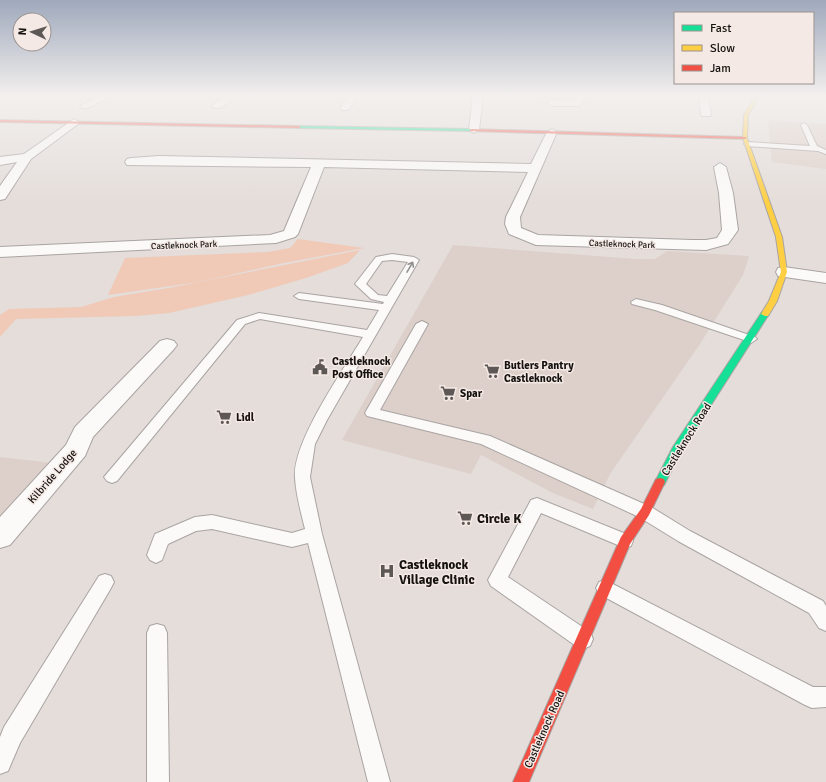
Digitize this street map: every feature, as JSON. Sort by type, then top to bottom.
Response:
[{"type":"main road","points":[[532,131],[746,141]]},
{"type":"main road","name":"Castleknock Road","points":[[521,782],[626,541],[645,512],[677,450],[751,338],[773,300],[784,272],[779,237],[746,141],[745,131]]},
{"type":"street","points":[[0,196],[27,157],[61,131]]},
{"type":"street","name":"Castleknock Park","points":[[552,132],[513,217],[512,224],[514,231],[536,240],[548,242],[692,245],[706,245],[723,241],[730,230],[726,193],[720,167]]},
{"type":"street","points":[[0,161],[27,157]]},
{"type":"street","points":[[131,162],[159,160],[536,168]]},
{"type":"street","name":"Castleknock Park","points":[[0,252],[271,240],[290,234],[319,163]]},
{"type":"street","points":[[784,272],[826,278]]},
{"type":"street","name":"Kilbride Lodge","points":[[0,536],[76,450],[83,433],[167,345]]},
{"type":"lane","points":[[808,131],[817,149]]},
{"type":"lane","points":[[746,141],[817,149],[826,152]]},
{"type":"lane","points":[[379,782],[314,534],[302,477],[308,444],[320,420],[414,260],[392,257],[379,259],[360,284],[375,297],[388,304]]},
{"type":"lane","points":[[299,296],[388,304]]},
{"type":"lane","points":[[636,302],[658,307],[751,338]]},
{"type":"lane","points":[[112,477],[241,322],[258,316],[370,334]]},
{"type":"lane","points":[[422,324],[372,413],[485,440],[645,512],[684,536],[816,607],[826,622]]},
{"type":"lane","points":[[583,639],[497,580],[537,506],[626,541]]},
{"type":"lane","points":[[156,555],[161,539],[195,524],[212,522],[292,540],[314,534]]},
{"type":"lane","points":[[0,763],[12,735],[104,582]]},
{"type":"lane","points":[[605,588],[812,698],[826,697]]},
{"type":"lane","points":[[157,633],[158,782]]},
{"type":"shaded area","points":[[769,131],[826,131],[826,169],[772,162]]},
{"type":"shaded area","points":[[298,239],[364,248],[279,264],[199,282],[108,295],[125,258],[268,252],[290,248]]},
{"type":"shaded area","points":[[453,245],[636,259],[655,259],[667,251],[749,256],[743,275],[700,344],[610,474],[593,509],[553,493],[481,455],[471,474],[342,440]]},
{"type":"shaded area","points":[[360,250],[348,263],[306,278],[248,295],[169,313],[135,316],[16,319],[0,337],[0,315],[9,309],[81,307],[114,297],[174,287]]},
{"type":"shaded area","points":[[0,457],[52,463],[0,523]]},
{"type":"traffic: fast","points":[[660,482],[677,450],[765,314]]},
{"type":"traffic: slow","points":[[745,131],[745,138],[779,237],[784,272],[773,301],[765,314]]},
{"type":"traffic: jam","points":[[522,131],[745,138]]},
{"type":"traffic: jam","points":[[521,782],[625,541],[645,512],[660,482]]},
{"type":"place","name":"Castleknock Post Office","points":[[320,367]]},
{"type":"place","name":"Butlers Pantry Castleknock","points":[[492,371]]},
{"type":"place","name":"Spar","points":[[448,393]]},
{"type":"place","name":"Lidl","points":[[224,417]]},
{"type":"place","name":"Circle K","points":[[465,518]]},
{"type":"place","name":"Castleknock Village Clinic","points":[[387,571]]}]
